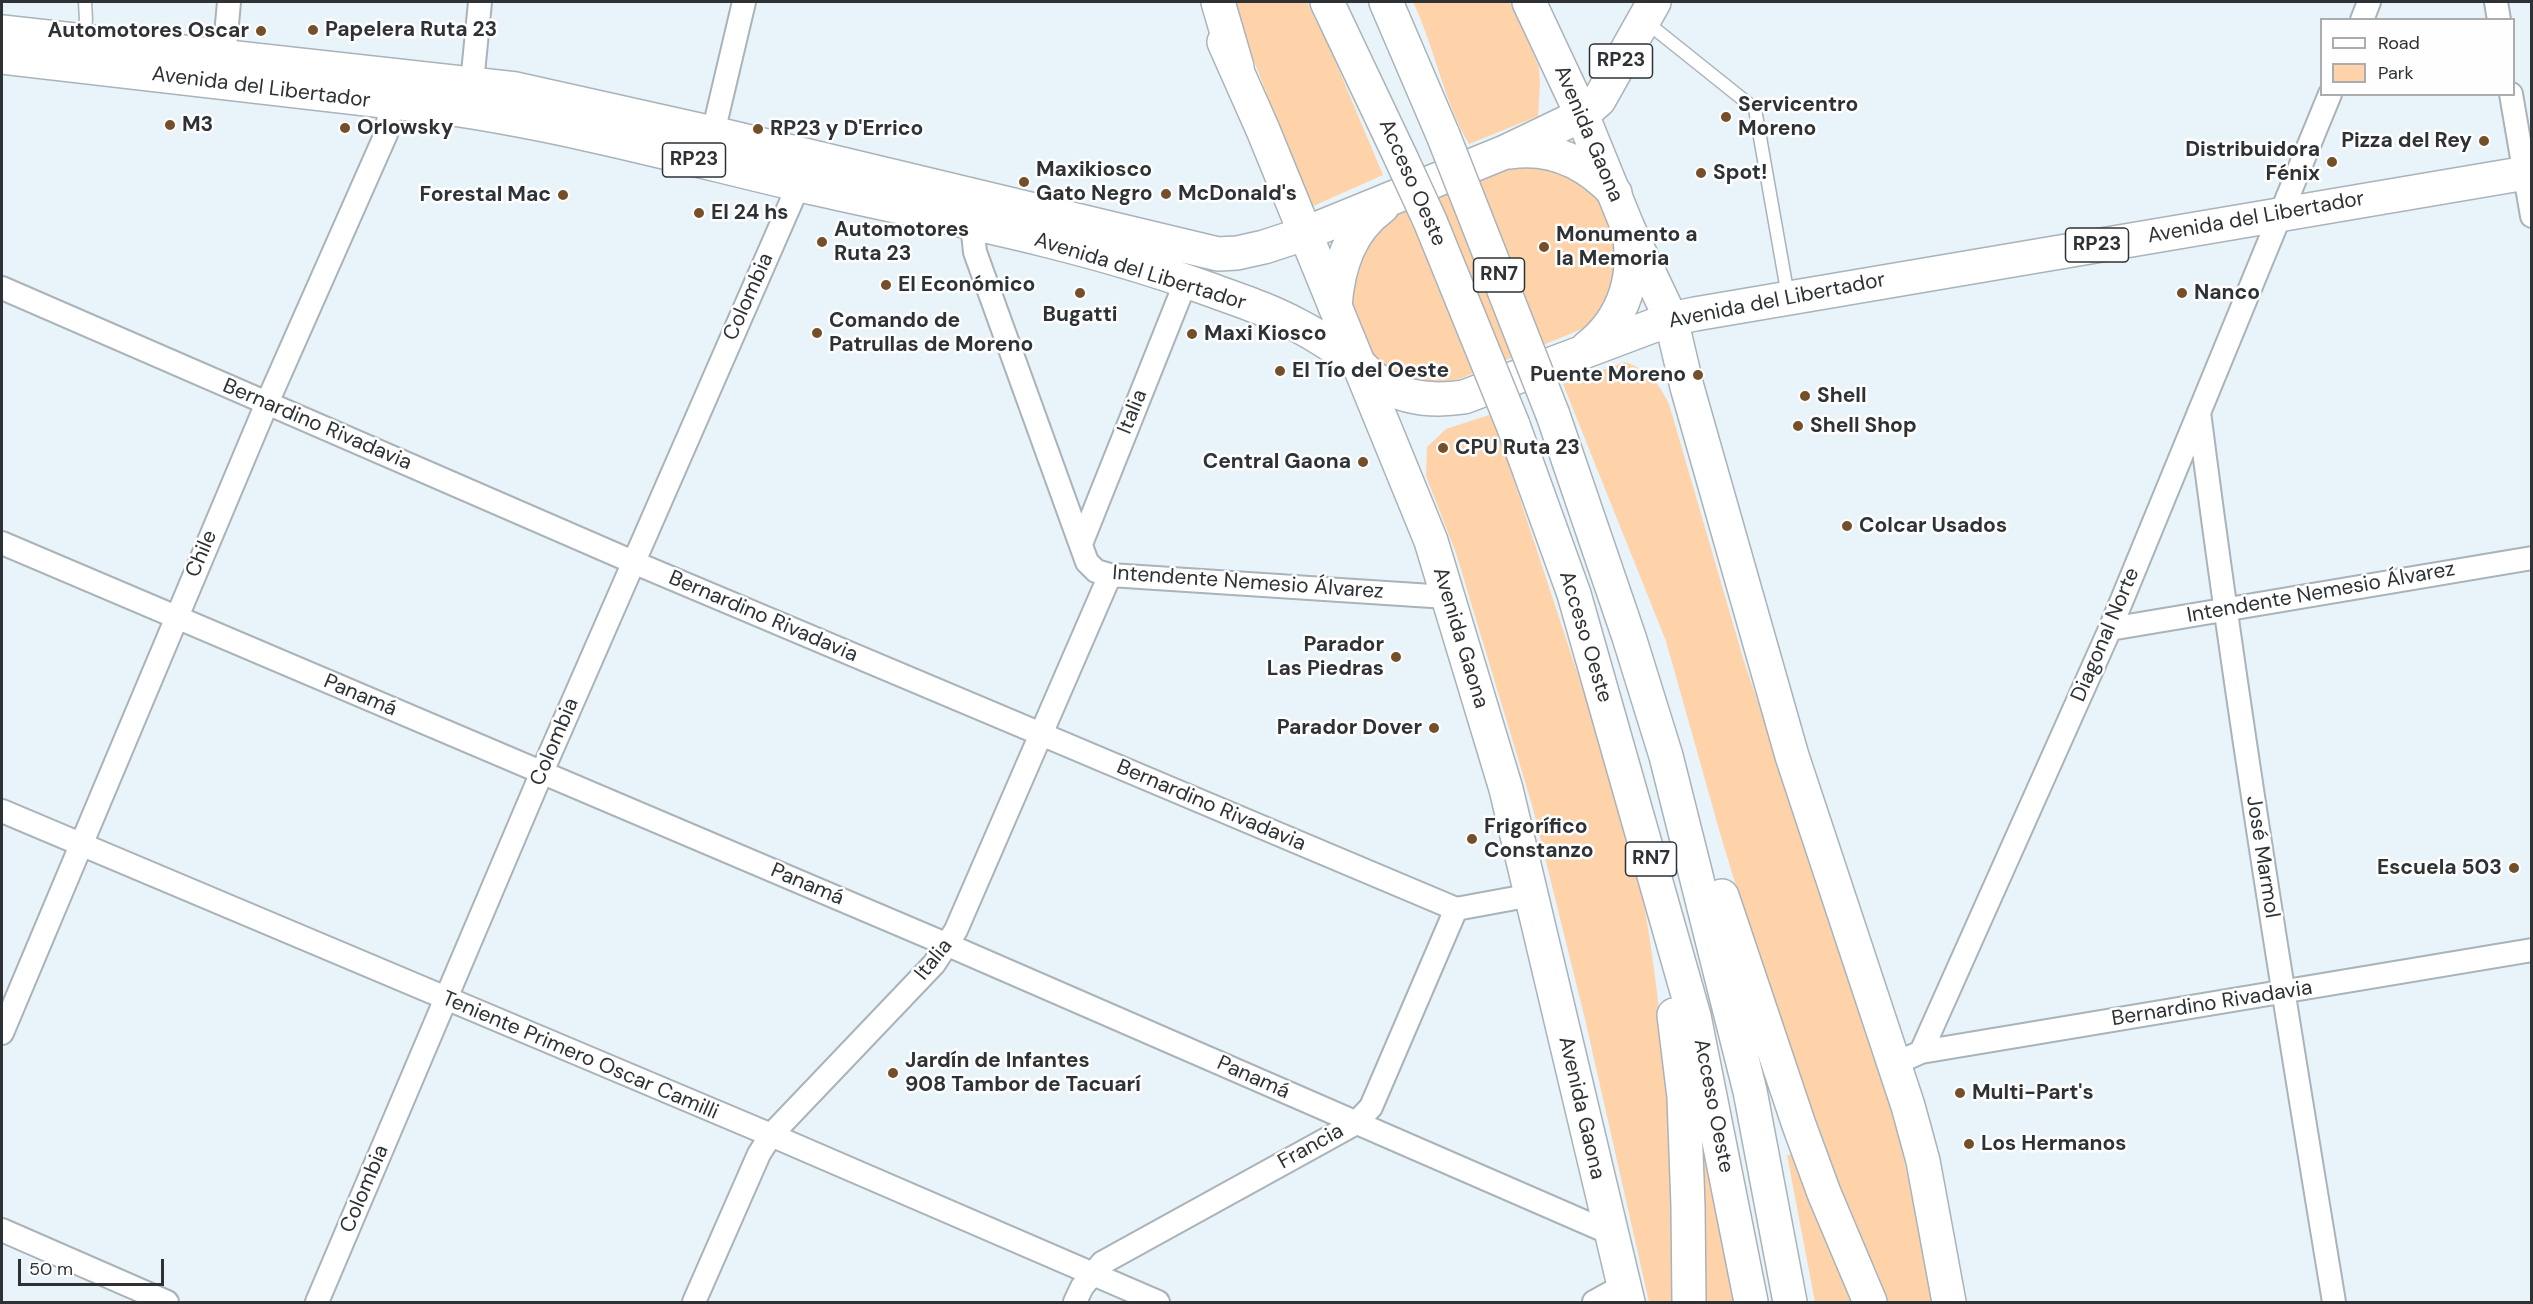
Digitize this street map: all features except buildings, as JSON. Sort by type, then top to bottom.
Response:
[{"type":"main road","name":"Avenida Gaona","points":[[1204,2],[1237,67],[1431,541],[1446,597],[1506,789],[1626,1294]]},
{"type":"main road","points":[[1218,2],[1237,67]]},
{"type":"main road","name":"Acceso Oeste","points":[[1327,2],[1430,221],[1513,425],[1574,594],[1694,1016],[1751,1302]]},
{"type":"main road","name":"Acceso Oeste","points":[[1386,2],[1443,135],[1553,415],[1629,637],[1666,756],[1750,1091],[1790,1302]]},
{"type":"main road","name":"Avenida Gaona","points":[[1529,2],[1582,115],[1628,228],[1671,320],[1687,387],[1792,756],[1908,1058],[1923,1161],[1950,1302]]},
{"type":"main road","name":"RP23","points":[[1582,115],[1599,100],[1649,11]]},
{"type":"main road","name":"Avenida del Libertador","points":[[2,32],[224,57],[394,89],[453,109],[533,122],[1081,250],[1186,281],[1298,325],[1359,365],[1381,384],[1421,399],[1442,400],[1464,396],[1671,320],[1788,298],[2528,173]]},
{"type":"main road","name":"Avenida del Libertador","points":[[2,57],[394,89],[472,83],[516,89],[713,133],[1218,254],[1237,253],[1264,247],[1304,234],[1505,152],[1582,115]]},
{"type":"main road","points":[[1505,152],[1535,151],[1565,158],[1592,172],[1615,193]]},
{"type":"main road","points":[[1335,306],[1341,264],[1350,244],[1368,219],[1393,198]]},
{"type":"main road","points":[[1581,353],[1609,326],[1622,306],[1632,260],[1628,228]]},
{"type":"main road","points":[[1666,756],[1730,916],[1764,1025],[1813,1164],[1870,1302]]},
{"type":"main road","points":[[1647,845],[1670,982],[1684,1097],[1689,1206],[1689,1302]]},
{"type":"street","points":[[224,57],[229,2]]},
{"type":"street","points":[[472,83],[480,2]]},
{"type":"street","points":[[713,133],[744,2]]},
{"type":"street","points":[[2363,18],[2369,2]]},
{"type":"street","points":[[2496,2],[2499,18]]},
{"type":"street","name":"Chile","points":[[2,1033],[175,618],[386,134],[394,89]]},
{"type":"street","name":"Diagonal Norte","points":[[1908,1058],[2110,628],[2329,96]]},
{"type":"street","points":[[2511,96],[2528,173],[2532,216]]},
{"type":"street","name":"Colombia","points":[[317,1302],[542,772],[799,184]]},
{"type":"street","name":"Intendente Nemesio Álvarez","points":[[972,224],[975,252],[1087,561],[1096,571],[1110,575],[1446,597]]},
{"type":"street","name":"Italia","points":[[1081,544],[1186,281]]},
{"type":"street","name":"Bernardino Rivadavia","points":[[2,288],[633,562],[1456,909]]},
{"type":"street","name":"José Marmol","points":[[2198,411],[2224,609],[2282,993],[2334,1302]]},
{"type":"street","name":"Panamá","points":[[2,543],[948,945],[1610,1233]]},
{"type":"street","name":"Intendente Nemesio Álvarez","points":[[2110,628],[2532,558]]},
{"type":"street","name":"Italia","points":[[694,1302],[759,1154],[771,1135],[934,964],[948,945],[1110,575]]},
{"type":"street","name":"Teniente Primero Oscar Camilli","points":[[2,811],[771,1135],[1158,1302]]},
{"type":"street","points":[[1456,909],[1532,895]]},
{"type":"street","name":"Francia","points":[[1075,1302],[1091,1274],[1102,1263],[1356,1123],[1371,1107],[1456,909]]},
{"type":"street","name":"Bernardino Rivadavia","points":[[1908,1058],[2532,950]]},
{"type":"street","points":[[2,1230],[167,1302]]},
{"type":"street","points":[[1594,1302],[1626,1294]]},
{"type":"lane","points":[[82,41],[86,20],[85,2]]},
{"type":"lane","points":[[1649,11],[1755,109],[1788,298]]},
{"type":"green space","points":[[1231,2],[1307,2],[1331,51],[1383,175],[1311,207]]},
{"type":"green space","points":[[1413,2],[1510,2],[1539,67],[1538,116],[1469,144],[1452,110]]},
{"type":"green space","points":[[1517,157],[1563,163],[1620,221],[1616,291],[1593,321],[1582,329],[1462,378],[1433,381],[1404,375],[1391,369],[1368,350],[1360,338],[1353,316],[1345,273],[1373,222]]},
{"type":"green space","points":[[1625,362],[1647,373],[1661,389],[1669,404],[1743,658],[1890,1096],[1935,1302],[1888,1302],[1823,1152],[1784,1044],[1720,833],[1666,641],[1563,384]]},
{"type":"green space","points":[[1492,414],[1630,833],[1642,891],[1665,1066],[1672,1184],[1675,1302],[1649,1302],[1585,1019],[1532,805],[1456,553],[1426,476],[1427,447],[1446,429]]},
{"type":"green space","points":[[1701,1119],[1737,1302],[1699,1302]]},
{"type":"green space","points":[[1787,1155],[1795,1155],[1859,1302],[1815,1302]]},
{"type":"place","name":"Papelera Ruta 23","points":[[313,30]]},
{"type":"place","name":"Automotores Oscar","points":[[261,31]]},
{"type":"place","name":"Servicentro Moreno","points":[[1726,117]]},
{"type":"place","name":"M3","points":[[170,125]]},
{"type":"place","name":"Orlowsky","points":[[345,128]]},
{"type":"place","name":"RP23 y D'Errico","points":[[758,129]]},
{"type":"place","name":"Pizza del Rey","points":[[2484,141]]},
{"type":"place","name":"Distribuidora Fénix","points":[[2332,162]]},
{"type":"place","name":"Spot!","points":[[1701,173]]},
{"type":"place","name":"Maxikiosco Gato Negro","points":[[1024,182]]},
{"type":"place","name":"McDonald's","points":[[1166,194]]},
{"type":"place","name":"Forestal Mac","points":[[563,195]]},
{"type":"place","name":"El 24 hs","points":[[699,213]]},
{"type":"place","name":"Automotores Ruta 23","points":[[822,242]]},
{"type":"place","name":"Monumento a la Memoria","points":[[1544,247]]},
{"type":"place","name":"El Económico","points":[[886,285]]},
{"type":"place","name":"Bugatti","points":[[1080,293]]},
{"type":"place","name":"Nanco","points":[[2182,293]]},
{"type":"place","name":"Comando de Patrullas de Moreno","points":[[817,333]]},
{"type":"place","name":"Maxi Kiosco","points":[[1192,334]]},
{"type":"place","name":"El Tío del Oeste","points":[[1280,371]]},
{"type":"place","name":"Puente Moreno","points":[[1698,375]]},
{"type":"place","name":"Shell","points":[[1805,396]]},
{"type":"place","name":"Shell Shop","points":[[1798,426]]},
{"type":"place","name":"CPU Ruta 23","points":[[1443,448]]},
{"type":"place","name":"Central Gaona","points":[[1363,462]]},
{"type":"place","name":"Colcar Usados","points":[[1847,526]]},
{"type":"place","name":"Parador Las Piedras","points":[[1396,657]]},
{"type":"place","name":"Parador Dover","points":[[1434,728]]},
{"type":"place","name":"Frigorífico Constanzo","points":[[1472,839]]},
{"type":"place","name":"Escuela 503","points":[[2514,868]]},
{"type":"place","name":"Jardín de Infantes 908 Tambor de Tacuarí","points":[[893,1073]]},
{"type":"place","name":"Multi-Part's","points":[[1960,1093]]},
{"type":"place","name":"Los Hermanos","points":[[1969,1144]]}]
